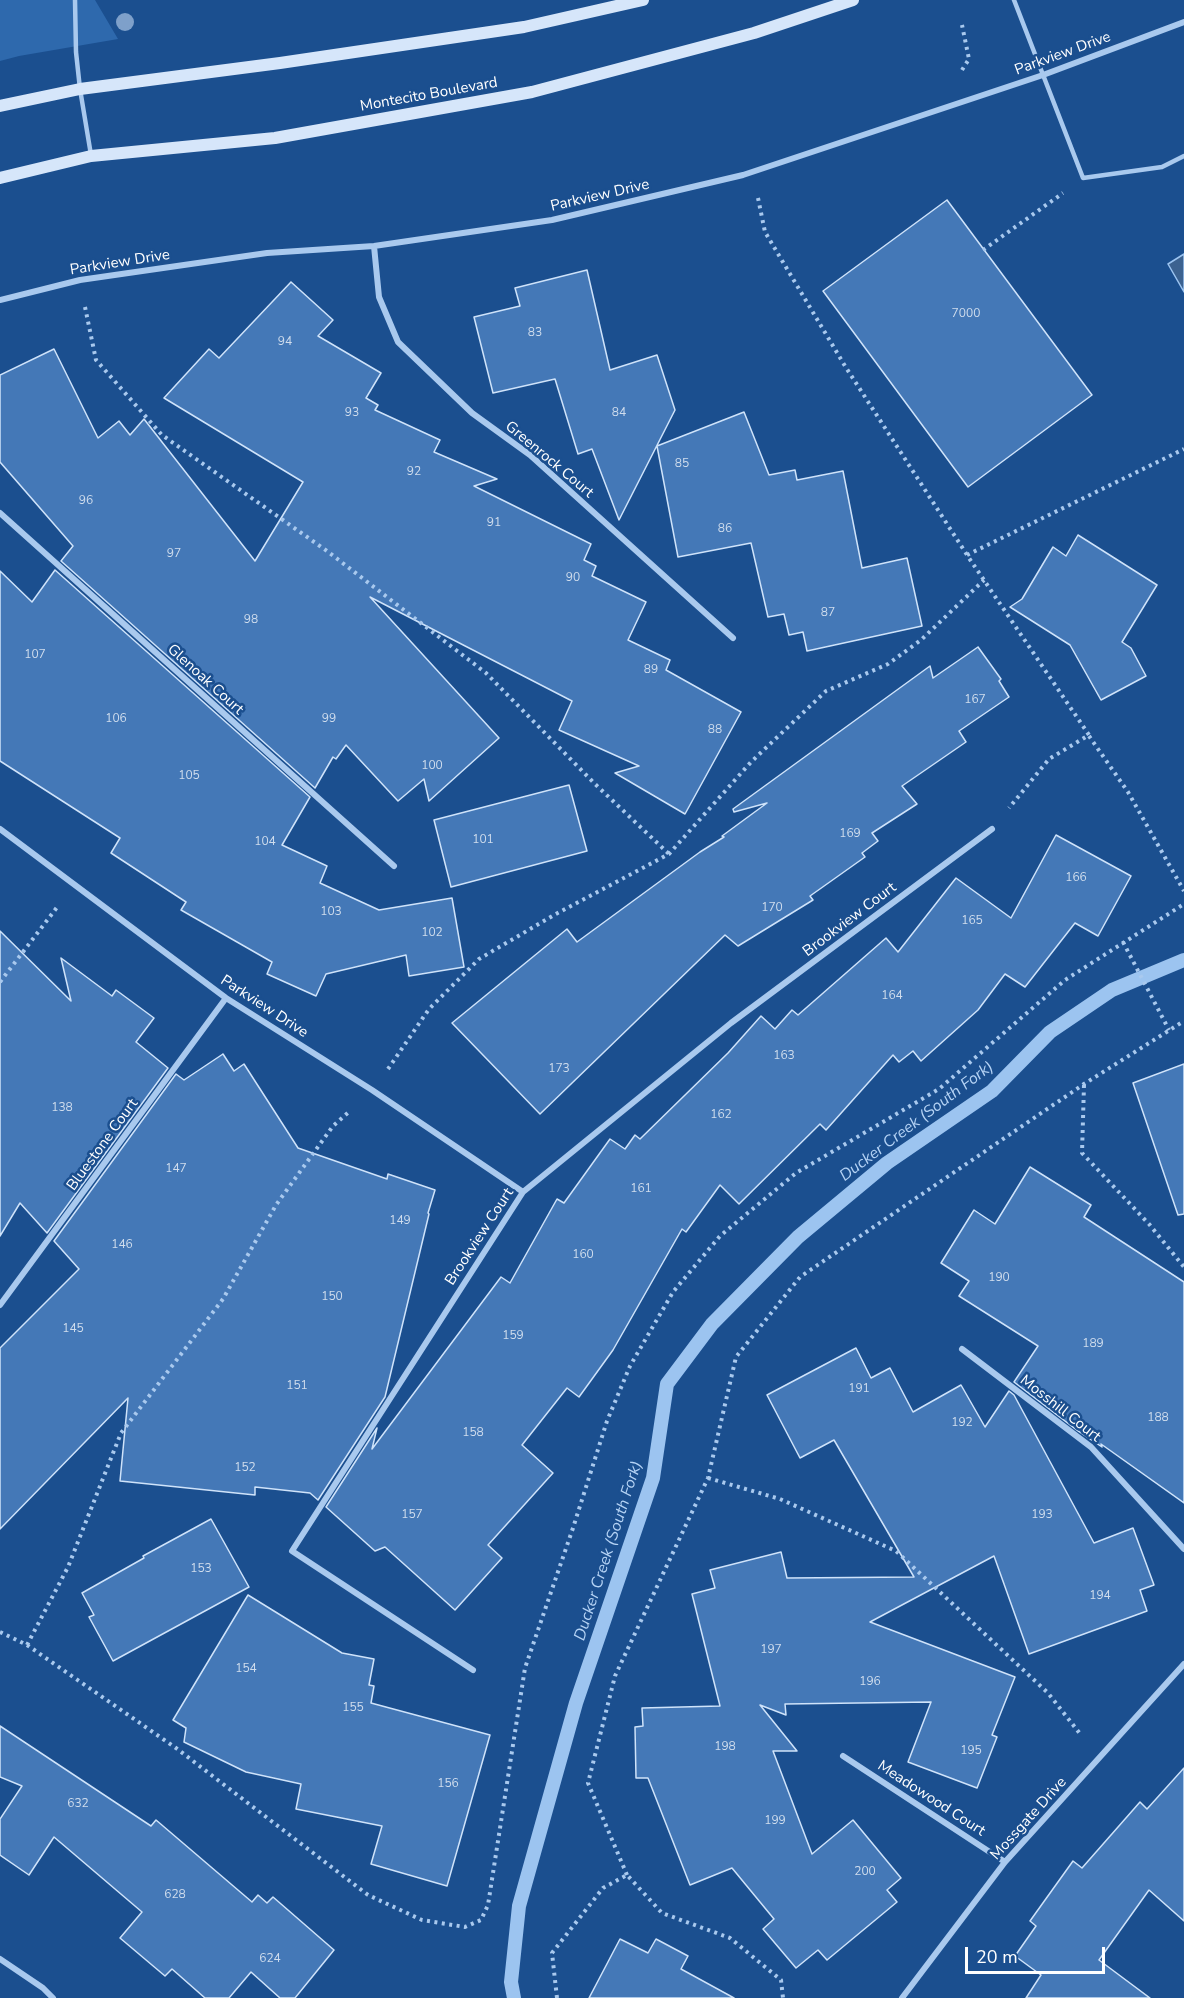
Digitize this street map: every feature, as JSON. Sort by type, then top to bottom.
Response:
[{"type":"main road","points":[[0,106],[80,89],[280,63],[524,27],[643,0]]},
{"type":"main road","name":"Montecito Boulevard","points":[[0,178],[91,156],[275,138],[532,92],[754,33],[854,0]]},
{"type":"street","name":"Parkview Drive","points":[[0,300],[80,280],[267,253],[374,246],[552,220],[752,171],[959,104],[1184,22]]},
{"type":"street","name":"Greenrock Court","points":[[374,246],[379,297],[398,342],[472,413],[530,455],[733,638]]},
{"type":"street","name":"Glenoak Court","points":[[0,513],[394,866]]},
{"type":"street","name":"Brookview Court","points":[[472,1670],[292,1551],[523,1192],[731,1023],[992,829]]},
{"type":"street","name":"Parkview Drive","points":[[0,830],[226,998],[372,1090],[523,1192]]},
{"type":"street","name":"Bluestone Court","points":[[0,1305],[226,998]]},
{"type":"street","name":"Mosshill Court","points":[[962,1349],[1091,1447],[1184,1549]]},
{"type":"street","name":"Mossgate Drive","points":[[902,1998],[1005,1862],[1184,1664]]},
{"type":"street","name":"Meadowood Court","points":[[843,1755],[1005,1862]]},
{"type":"street","points":[[0,1959],[43,1988],[53,1998]]},
{"type":"lane","points":[[75,0],[76,52],[91,156]]},
{"type":"lane","points":[[1014,0],[1083,178],[1162,167],[1184,156]]},
{"type":"path","points":[[959,104],[946,81],[964,69],[969,59],[962,25]]},
{"type":"path","points":[[752,171],[765,232],[846,366],[967,555],[1128,792],[1184,891]]},
{"type":"path","points":[[983,250],[1083,178]]},
{"type":"path","points":[[80,280],[96,360],[162,435],[327,550],[486,673],[595,784],[669,854]]},
{"type":"path","points":[[967,555],[1184,449]]},
{"type":"path","points":[[27,1645],[68,1567],[121,1433],[223,1299],[276,1205],[333,1126],[372,1090],[429,1009],[479,959],[554,915],[669,854],[751,762],[826,691],[888,664],[921,640],[984,580]]},
{"type":"path","points":[[992,829],[1049,759],[1089,735]]},
{"type":"path","points":[[0,982],[74,885]]},
{"type":"path","points":[[0,1632],[27,1645],[176,1748],[368,1895],[422,1920],[465,1927],[481,1920],[488,1905],[525,1668],[607,1421],[630,1366],[673,1292],[720,1236],[796,1173],[939,1089],[1065,980],[1184,904]]},
{"type":"path","points":[[1123,942],[1169,1030]]},
{"type":"path","points":[[783,1998],[781,1980],[730,1938],[662,1913],[627,1875],[588,1783],[615,1676],[708,1478],[736,1357],[800,1277],[1084,1084],[1184,1021]]},
{"type":"path","points":[[1084,1084],[1082,1154],[1149,1224],[1184,1267]]},
{"type":"path","points":[[708,1478],[780,1499],[896,1551],[1048,1693],[1099,1758]]},
{"type":"path","points":[[557,1998],[552,1953],[603,1888],[627,1875]]},
{"type":"shaded area","points":[[0,0],[95,0],[118,39],[0,61]]},
{"type":"shaded area","points":[[1184,254],[1184,292],[1168,264]]},
{"type":"building","points":[[947,200],[1092,395],[968,487],[823,291]]},
{"type":"building","points":[[587,270],[610,370],[657,355],[675,410],[619,520],[592,449],[578,454],[555,379],[493,393],[474,317],[520,306],[515,288]]},
{"type":"building","points":[[291,282],[333,320],[318,336],[381,373],[366,398],[378,405],[375,410],[440,440],[434,452],[497,479],[474,486],[591,544],[584,560],[596,566],[592,576],[646,602],[628,640],[670,660],[666,670],[741,712],[685,814],[615,773],[639,766],[559,730],[572,701],[370,597],[499,738],[429,801],[424,779],[398,801],[346,745],[336,759],[333,757],[315,788],[61,561],[73,546],[0,462],[0,375],[54,349],[98,438],[119,421],[130,435],[144,419],[255,561],[303,482],[164,398],[209,349],[219,358]]},
{"type":"building","points":[[744,412],[769,475],[795,470],[797,480],[843,471],[862,568],[907,558],[922,626],[807,651],[803,632],[789,635],[784,614],[768,617],[751,543],[678,557],[657,446]]},
{"type":"building","points":[[1078,535],[1157,585],[1122,642],[1131,648],[1146,676],[1101,700],[1070,645],[1010,607],[1022,599],[1053,547],[1066,556]]},
{"type":"building","points":[[55,570],[310,797],[282,845],[327,866],[320,883],[379,910],[452,898],[464,967],[409,976],[406,955],[326,974],[316,996],[267,974],[272,962],[181,910],[186,902],[111,853],[120,838],[0,761],[0,571],[32,602]]},
{"type":"building","points":[[978,647],[1001,679],[999,681],[1009,697],[959,731],[966,742],[902,786],[917,804],[872,833],[878,841],[862,853],[865,857],[810,896],[813,900],[738,946],[725,935],[540,1114],[452,1023],[567,929],[577,942],[724,837],[722,836],[767,803],[734,812],[733,809],[930,666],[933,678]]},
{"type":"building","points":[[569,785],[587,851],[451,887],[434,820]]},
{"type":"building","points":[[1056,835],[1131,876],[1098,936],[1075,923],[1025,987],[1005,974],[978,1010],[921,1061],[913,1051],[899,1062],[893,1055],[826,1130],[820,1124],[739,1204],[720,1185],[686,1232],[682,1229],[613,1350],[579,1397],[567,1388],[522,1445],[553,1473],[488,1545],[502,1558],[455,1610],[385,1547],[375,1551],[326,1507],[377,1428],[372,1449],[501,1277],[510,1283],[557,1199],[564,1203],[610,1139],[625,1149],[635,1135],[640,1139],[728,1053],[761,1016],[775,1029],[792,1010],[798,1015],[886,938],[898,952],[956,878],[1011,918]]},
{"type":"building","points":[[0,931],[71,1001],[61,958],[112,996],[116,990],[154,1018],[136,1042],[168,1068],[47,1233],[20,1203],[0,1236]]},
{"type":"building","points":[[223,1054],[234,1071],[244,1064],[298,1148],[387,1179],[388,1174],[435,1190],[385,1397],[318,1500],[310,1493],[255,1487],[255,1495],[120,1481],[128,1398],[0,1529],[0,1348],[79,1269],[54,1241],[176,1074],[184,1080]]},
{"type":"building","points":[[1184,1064],[1184,1214],[1178,1215],[1133,1083]]},
{"type":"building","points":[[1030,1167],[1091,1205],[1084,1217],[1184,1282],[1184,1503],[1101,1444],[1102,1447],[1078,1431],[1014,1382],[1038,1346],[959,1296],[969,1281],[941,1263],[974,1210],[995,1224]]},
{"type":"building","points":[[856,1348],[871,1378],[890,1368],[913,1412],[961,1385],[985,1427],[1009,1391],[1014,1395],[1094,1543],[1133,1528],[1154,1585],[1140,1590],[1147,1611],[1029,1654],[994,1556],[870,1622],[1015,1677],[992,1735],[997,1737],[977,1788],[908,1762],[931,1702],[785,1704],[786,1715],[760,1705],[797,1751],[773,1751],[812,1854],[853,1820],[901,1878],[887,1890],[897,1902],[827,1960],[818,1950],[796,1968],[763,1929],[774,1919],[732,1868],[690,1885],[648,1778],[636,1778],[635,1727],[643,1726],[642,1708],[720,1706],[692,1594],[715,1588],[710,1570],[781,1552],[787,1578],[914,1577],[834,1440],[800,1458],[767,1395]]},
{"type":"building","points":[[211,1519],[249,1587],[113,1661],[89,1617],[94,1615],[82,1593]]},
{"type":"building","points":[[248,1595],[342,1653],[374,1659],[369,1685],[374,1686],[371,1703],[490,1735],[447,1886],[371,1864],[382,1826],[296,1809],[301,1784],[246,1772],[184,1742],[186,1728],[173,1720]]},
{"type":"building","points":[[0,1726],[151,1826],[156,1820],[252,1902],[258,1895],[267,1903],[273,1897],[334,1950],[295,1998],[280,1998],[251,1972],[229,1998],[205,1998],[172,1969],[165,1976],[120,1938],[142,1912],[54,1837],[29,1875],[0,1855],[0,1819],[22,1786],[0,1777]]},
{"type":"building","points":[[1184,1768],[1184,1921],[1149,1890],[1099,1960],[1150,1998],[1026,1998],[1041,1975],[1015,1956],[1036,1926],[1030,1921],[1073,1861],[1082,1868],[1140,1802],[1147,1809]]},
{"type":"building","points":[[620,1939],[648,1953],[656,1939],[688,1956],[681,1969],[734,1998],[589,1998]]},
{"type":"waterway","name":"Ducker Creek (South Fork)","points":[[514,1998],[511,1982],[519,1906],[576,1703],[653,1478],[667,1384],[712,1324],[798,1237],[887,1163],[992,1091],[1050,1032],[1112,990],[1184,960]]}]
